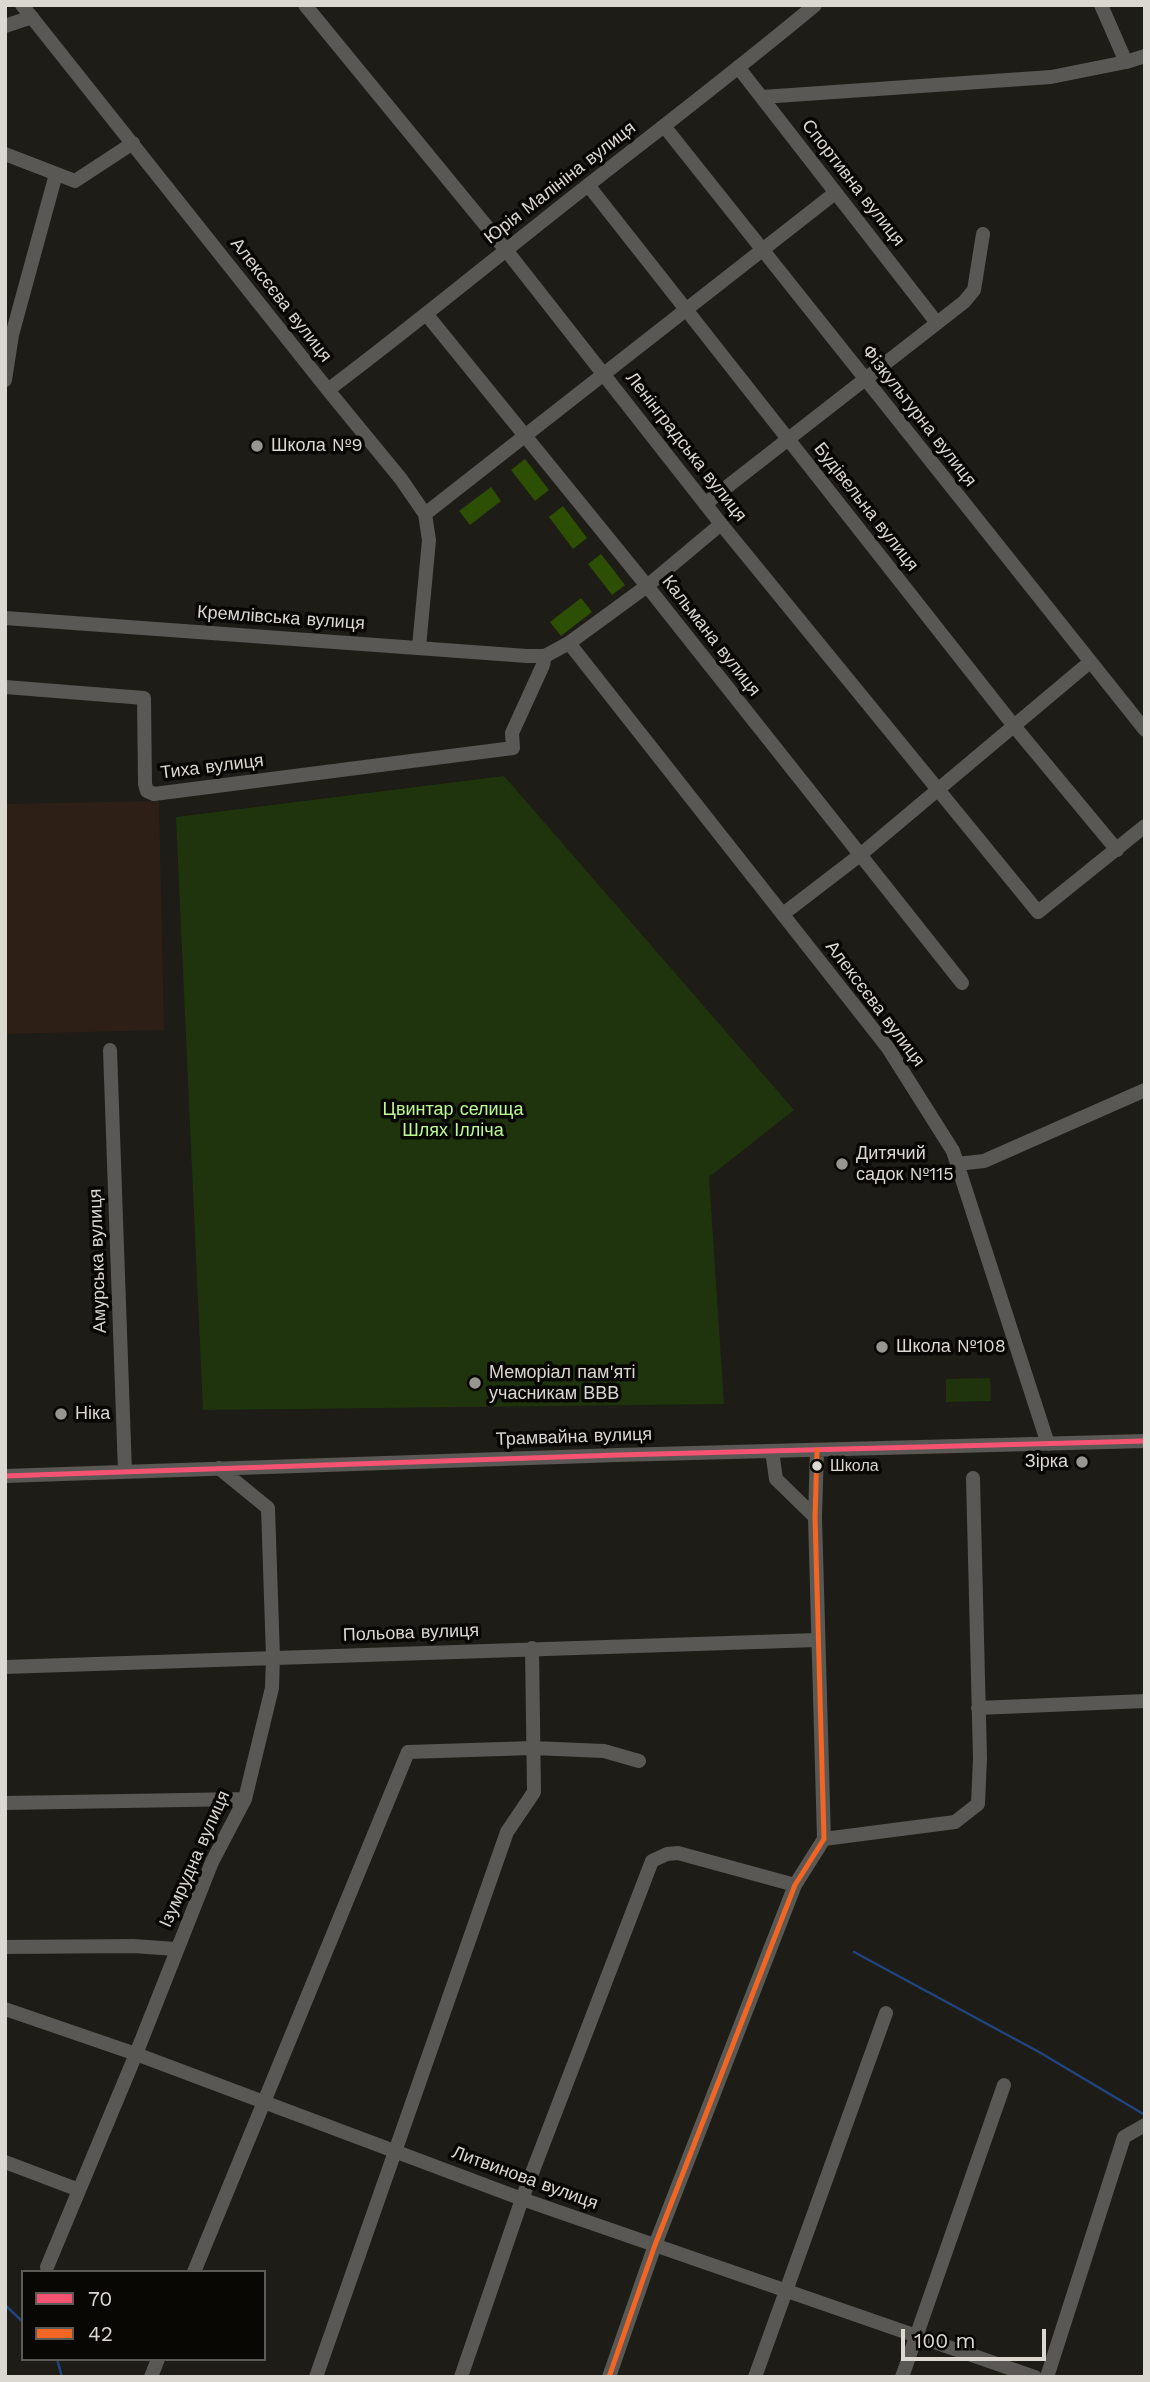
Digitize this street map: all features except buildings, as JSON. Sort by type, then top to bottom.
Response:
[{"type":"street","name":"Ленінградська вулиця","points":[[305,5],[506,250],[721,524],[1038,912],[1117,850]]},
{"type":"street","name":"Юрія Малініна вулиця","points":[[328,390],[427,315],[815,5]]},
{"type":"street","points":[[1101,5],[1126,62]]},
{"type":"street","points":[[5,26],[27,11]]},
{"type":"street","name":"Алексєєва вулиця","points":[[27,11],[401,479],[425,514],[429,540],[419,647]]},
{"type":"street","points":[[762,97],[1051,77],[1145,56]]},
{"type":"street","name":"Спортивна вулиця","points":[[738,67],[937,323]]},
{"type":"street","name":"Фiзкультурна вулиця","points":[[664,126],[1145,730]]},
{"type":"street","points":[[5,154],[75,181],[133,143]]},
{"type":"street","points":[[5,380],[9,334],[57,174]]},
{"type":"street","name":"Будівельна вулиця","points":[[588,185],[1014,726],[1117,850]]},
{"type":"street","points":[[425,514],[526,438],[835,193]]},
{"type":"street","points":[[705,504],[964,302],[974,290],[983,234]]},
{"type":"street","name":"Кальмана вулиця","points":[[427,315],[647,586],[962,983]]},
{"type":"street","points":[[550,654],[647,586],[721,524]]},
{"type":"street","name":"Кремлівська вулиця","points":[[5,618],[527,656],[550,654]]},
{"type":"street","name":"Алексєєва вулиця","points":[[569,643],[888,1048],[953,1151],[1048,1444]]},
{"type":"street","name":"Тиха вулиця","points":[[5,687],[144,698],[145,784],[148,791],[154,794],[513,748],[512,733],[550,654]]},
{"type":"street","points":[[783,914],[860,855],[1090,662]]},
{"type":"street","points":[[1117,850],[1145,826]]},
{"type":"street","name":"Амурська вулиця","points":[[110,1050],[125,1472]]},
{"type":"street","points":[[957,1164],[984,1161],[1145,1090]]},
{"type":"street","name":"Трамвайна вулиця","points":[[5,1476],[1145,1441]]},
{"type":"street","points":[[609,2377],[656,2245],[795,1885],[824,1839],[817,1640],[817,1450]]},
{"type":"street","points":[[772,1451],[776,1479],[815,1517]]},
{"type":"street","name":"Ізумрудна вулиця","points":[[47,2267],[212,1862],[245,1799],[272,1688],[268,1508],[219,1468]]},
{"type":"street","points":[[824,1839],[955,1822],[978,1804],[980,1758],[973,1478]]},
{"type":"street","name":"Польова вулиця","points":[[5,1667],[817,1640]]},
{"type":"street","points":[[316,2377],[507,1832],[534,1792],[532,1648]]},
{"type":"street","points":[[978,1708],[1145,1701]]},
{"type":"street","points":[[195,2270],[408,1752],[533,1748],[604,1751],[639,1760]]},
{"type":"street","points":[[5,1803],[245,1799]]},
{"type":"street","points":[[461,2377],[522,2199],[652,1861],[667,1854],[678,1853],[795,1885]]},
{"type":"street","points":[[5,1947],[133,1946],[176,1949]]},
{"type":"street","name":"Литвинова вулиця","points":[[5,2009],[136,2054],[522,2199],[1035,2377]]},
{"type":"street","points":[[755,2377],[886,2013]]},
{"type":"street","points":[[902,2377],[1004,2085]]},
{"type":"street","points":[[1047,2377],[1124,2137],[1145,2125]]},
{"type":"street","points":[[5,2162],[79,2190]]},
{"type":"shaded area","points":[[159,801],[164,1030],[5,1034],[5,804]]},
{"type":"green space","points":[[525,459],[549,490],[535,501],[511,470]]},
{"type":"green space","points":[[491,487],[501,501],[470,525],[459,511]]},
{"type":"green space","points":[[563,506],[587,538],[573,549],[549,517]]},
{"type":"green space","points":[[601,554],[625,585],[612,595],[588,564]]},
{"type":"green space","points":[[581,598],[592,612],[561,636],[550,622]]},
{"type":"green space","name":"Цвинтар селища Шлях Ілліча","points":[[504,776],[794,1110],[709,1177],[724,1404],[203,1410],[176,817]]},
{"type":"green space","points":[[990,1378],[991,1401],[946,1402],[946,1379]]},
{"type":"waterway","points":[[854,1952],[1039,2052],[1145,2115]]},
{"type":"waterway","points":[[5,2305],[21,2320]]},
{"type":"waterway","points":[[58,2361],[62,2377]]},
{"type":"transit line","name":"70","points":[[5,1476],[618,1455],[1145,1441]]},
{"type":"transit line","name":"42","points":[[609,2377],[655,2245],[795,1885],[824,1839],[815,1517],[817,1450]]},
{"type":"place","name":"Школа №9","points":[[257,446]]},
{"type":"place","name":"Дитячий садок №115","points":[[842,1164]]},
{"type":"place","name":"Школа №108","points":[[882,1347]]},
{"type":"place","name":"Меморіал пам'яті учасникам ВВВ","points":[[475,1383]]},
{"type":"place","name":"Ніка","points":[[61,1414]]},
{"type":"place","name":"Зірка","points":[[1082,1462]]},
{"type":"place","name":"Школа","points":[[817,1466]]}]
